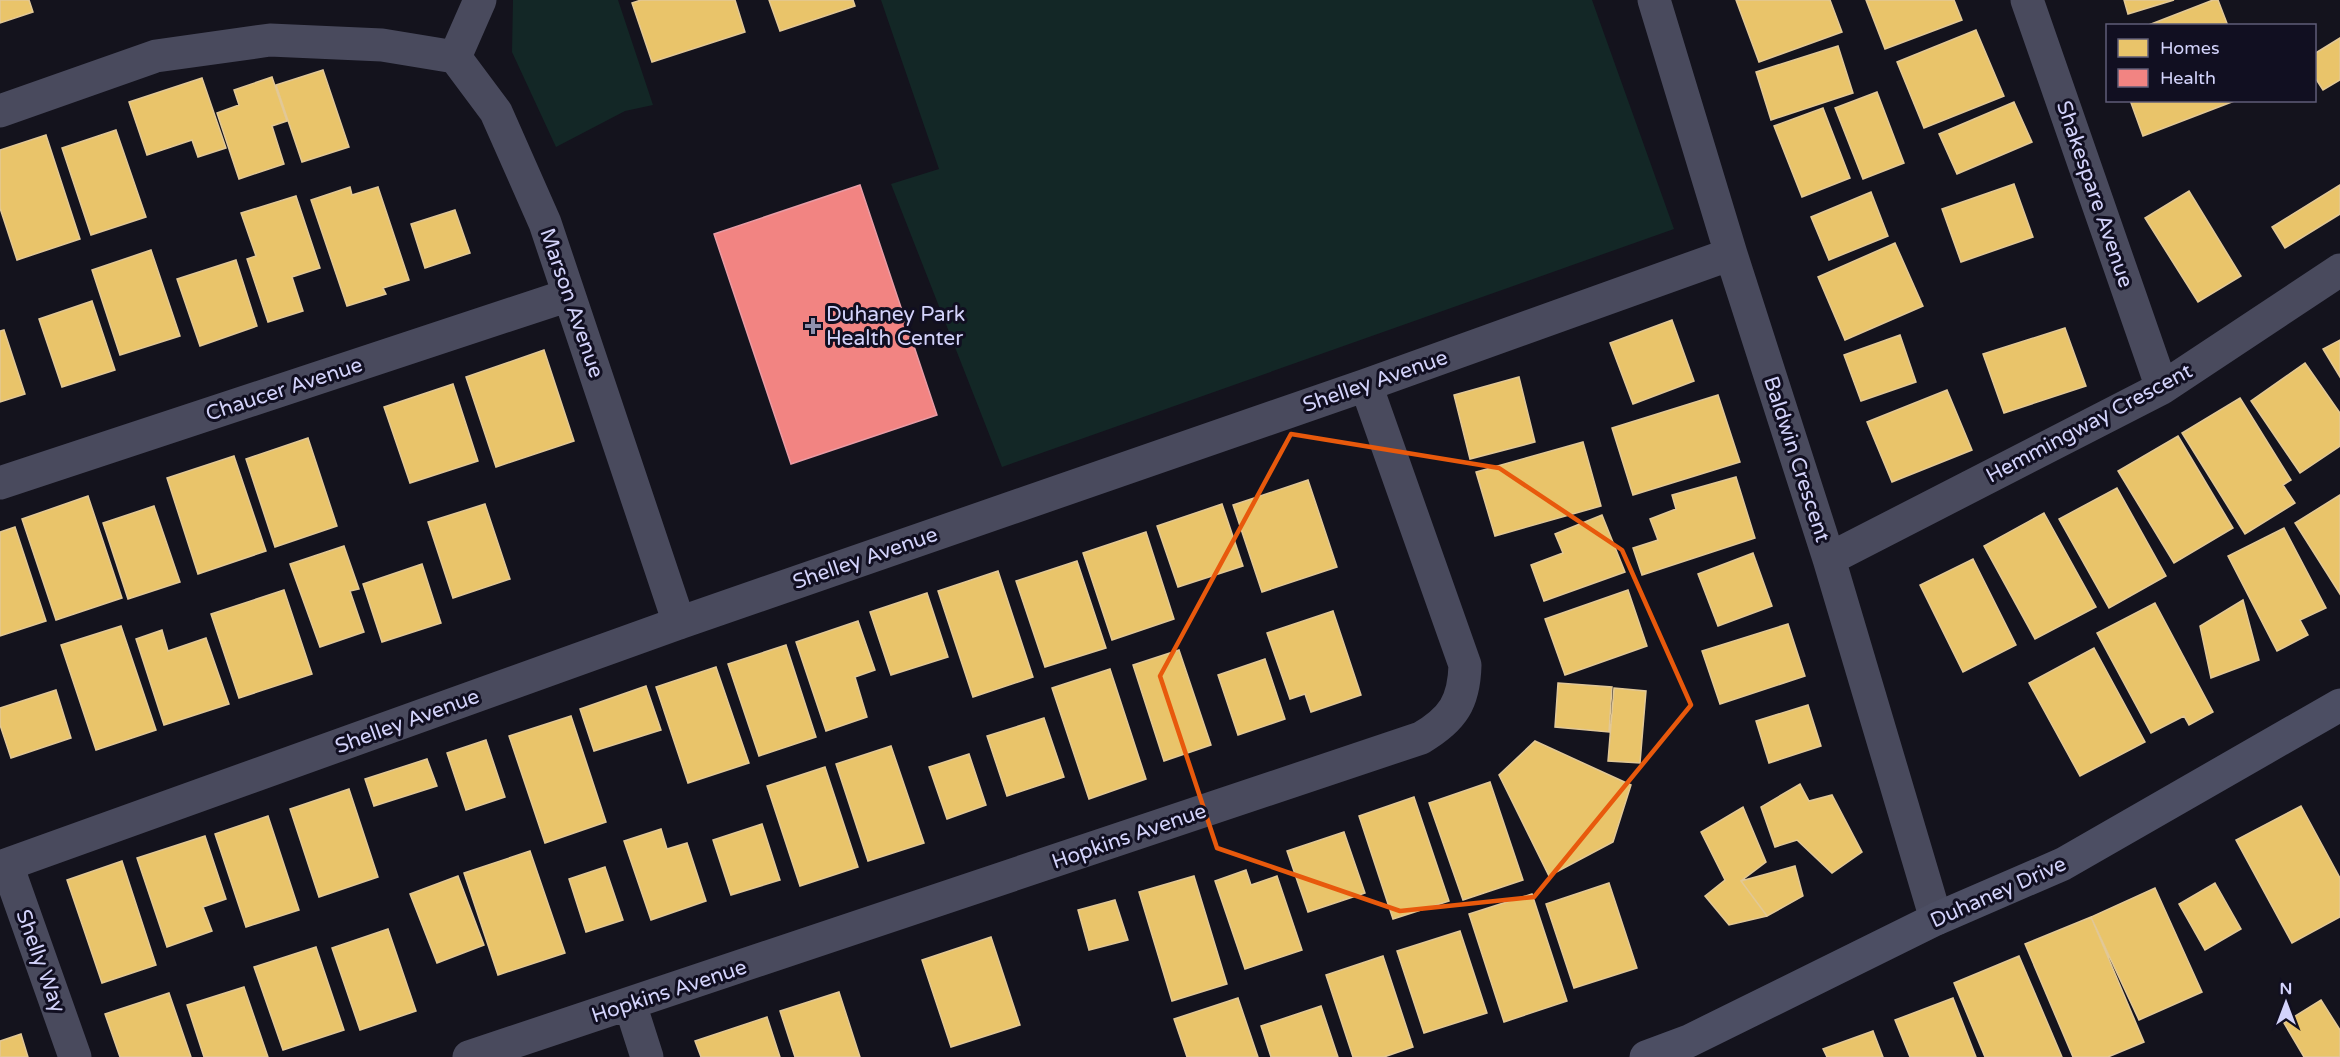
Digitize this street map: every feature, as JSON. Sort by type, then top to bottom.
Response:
[{"type":"street","points":[[0,111],[156,56],[270,40],[382,45],[455,57],[480,0]]},
{"type":"street","name":"Baldwin Crescent","points":[[1654,0],[1731,254],[1829,560],[1936,919]]},
{"type":"street","name":"Shakespare Avenue","points":[[2028,0],[2162,388]]},
{"type":"street","name":"Marson Avenue","points":[[455,57],[496,112],[545,223],[680,623]]},
{"type":"street","name":"Shelley Avenue","points":[[3,866],[680,623],[1366,385],[1731,254]]},
{"type":"street","name":"Hemmingway Crescent","points":[[1829,560],[2162,388],[2340,270]]},
{"type":"street","name":"Chaucer Avenue","points":[[0,483],[568,295]]},
{"type":"street","name":"Hopkins Avenue","points":[[469,1057],[1421,738],[1439,727],[1452,713],[1460,698],[1465,681],[1465,665],[1366,385]]},
{"type":"street","name":"Duhaney Drive","points":[[1646,1057],[1689,1041],[1936,919],[2063,864],[2340,705]]},
{"type":"street","name":"Shelly Way","points":[[3,866],[75,1057]]},
{"type":"street","points":[[630,1004],[647,1057]]},
{"type":"highlighted area","points":[[1291,434],[1499,468],[1622,550],[1691,705],[1534,897],[1400,911],[1217,848],[1160,676]]},
{"type":"green space","points":[[513,0],[618,0],[653,105],[625,111],[556,147],[512,52]]},
{"type":"green space","points":[[881,0],[1592,0],[1674,229],[1002,467],[891,184],[939,169]]},
{"type":"building: Homes","points":[[0,0],[29,0],[33,12],[0,23]]},
{"type":"building: Homes","points":[[641,0],[735,0],[745,32],[652,62],[632,3]]},
{"type":"building: Homes","points":[[769,0],[853,0],[855,6],[780,31]]},
{"type":"building: Homes","points":[[1736,0],[1830,0],[1842,32],[1759,62]]},
{"type":"building: Homes","points":[[1866,0],[1954,0],[1962,20],[1885,49]]},
{"type":"building: Homes","points":[[2124,0],[2174,0],[2128,14]]},
{"type":"building: Homes","points":[[2218,0],[2227,24],[2151,24]]},
{"type":"building: Homes","points":[[1976,30],[2004,96],[1924,128],[1897,62]]},
{"type":"building: Homes","points":[[2340,38],[2340,80],[2323,90],[2316,79],[2316,53]]},
{"type":"building: Homes","points":[[1838,46],[1853,93],[1771,120],[1756,72]]},
{"type":"building: Homes","points":[[323,70],[349,147],[302,162],[276,85]]},
{"type":"building: Homes","points":[[272,77],[287,121],[272,126],[284,164],[239,179],[217,113],[239,105],[234,90]]},
{"type":"building: Homes","points":[[202,78],[226,148],[198,157],[192,140],[147,155],[129,102]]},
{"type":"building: Homes","points":[[1877,92],[1904,163],[1863,179],[1835,108]]},
{"type":"building: Homes","points":[[2014,102],[2032,142],[1957,174],[1939,134]]},
{"type":"building: Homes","points":[[2131,102],[2232,102],[2143,136]]},
{"type":"building: Homes","points":[[1823,108],[1850,178],[1802,197],[1774,126]]},
{"type":"building: Homes","points":[[116,130],[146,217],[91,235],[62,148]]},
{"type":"building: Homes","points":[[46,135],[80,239],[17,260],[0,208],[0,150]]},
{"type":"building: Homes","points":[[2014,184],[2033,237],[1961,262],[1942,209]]},
{"type":"building: Homes","points":[[2340,185],[2340,214],[2285,248],[2272,227]]},
{"type":"building: Homes","points":[[350,187],[352,195],[378,187],[409,280],[383,288],[386,294],[347,306],[311,200]]},
{"type":"building: Homes","points":[[2189,191],[2241,276],[2198,302],[2145,218]]},
{"type":"building: Homes","points":[[1871,192],[1888,236],[1829,260],[1811,217]]},
{"type":"building: Homes","points":[[296,196],[320,268],[292,277],[303,311],[268,322],[247,259],[256,256],[241,213]]},
{"type":"building: Homes","points":[[455,210],[470,253],[425,268],[411,224]]},
{"type":"building: Homes","points":[[1895,243],[1923,306],[1845,340],[1818,277]]},
{"type":"building: Homes","points":[[151,250],[180,336],[120,355],[92,270]]},
{"type":"building: Homes","points":[[236,260],[257,326],[200,346],[177,279]]},
{"type":"building: Homes","points":[[92,301],[115,370],[62,387],[39,319]]},
{"type":"building: Homes","points":[[1672,320],[1694,381],[1633,404],[1610,343]]},
{"type":"building: Homes","points":[[2065,328],[2086,386],[2004,413],[1983,354]]},
{"type":"building: Homes","points":[[4,330],[25,394],[0,402],[0,331]]},
{"type":"building: Homes","points":[[1900,335],[1916,382],[1861,401],[1844,355]]},
{"type":"building: Homes","points":[[2340,340],[2340,377],[2323,349]]},
{"type":"building: Homes","points":[[544,350],[574,441],[496,467],[466,377]]},
{"type":"building: Homes","points":[[2305,363],[2340,413],[2340,446],[2300,473],[2251,401]]},
{"type":"building: Homes","points":[[1519,377],[1535,442],[1470,459],[1454,395]]},
{"type":"building: Homes","points":[[453,384],[478,461],[410,483],[384,407]]},
{"type":"building: Homes","points":[[1947,390],[1972,450],[1892,482],[1867,422]]},
{"type":"building: Homes","points":[[1718,395],[1740,462],[1633,495],[1612,428]]},
{"type":"building: Homes","points":[[2240,398],[2291,480],[2283,485],[2295,503],[2245,534],[2182,433]]},
{"type":"building: Homes","points":[[2178,436],[2233,528],[2174,563],[2118,471]]},
{"type":"building: Homes","points":[[308,438],[337,526],[275,547],[246,459]]},
{"type":"building: Homes","points":[[1583,442],[1601,506],[1495,536],[1476,472]]},
{"type":"building: Homes","points":[[234,456],[266,551],[198,574],[167,478]]},
{"type":"building: Homes","points":[[1736,477],[1755,538],[1642,575],[1633,548],[1658,540],[1650,519],[1676,509],[1672,495]]},
{"type":"building: Homes","points":[[1308,480],[1337,567],[1262,592],[1233,505]]},
{"type":"building: Homes","points":[[2117,488],[2166,576],[2109,608],[2059,519]]},
{"type":"building: Homes","points":[[2340,495],[2340,594],[2295,523]]},
{"type":"building: Homes","points":[[88,496],[122,598],[56,620],[22,519]]},
{"type":"building: Homes","points":[[485,504],[510,579],[453,598],[428,522]]},
{"type":"building: Homes","points":[[1222,504],[1243,566],[1178,587],[1157,526]]},
{"type":"building: Homes","points":[[154,506],[180,582],[128,599],[103,523]]},
{"type":"building: Homes","points":[[2044,513],[2096,607],[2035,639],[1984,546]]},
{"type":"building: Homes","points":[[1602,515],[1625,572],[1544,601],[1531,565],[1563,553],[1555,534]]},
{"type":"building: Homes","points":[[15,527],[46,621],[0,636],[0,532]]},
{"type":"building: Homes","points":[[2284,528],[2326,608],[2300,620],[2308,635],[2277,651],[2228,556]]},
{"type":"building: Homes","points":[[1146,532],[1174,619],[1112,640],[1083,553]]},
{"type":"building: Homes","points":[[344,546],[359,589],[350,591],[364,632],[320,647],[290,564]]},
{"type":"building: Homes","points":[[1753,553],[1772,606],[1718,626],[1698,574]]},
{"type":"building: Homes","points":[[1973,559],[2016,645],[1963,672],[1920,585]]},
{"type":"building: Homes","points":[[1077,561],[1106,648],[1045,667],[1016,581]]},
{"type":"building: Homes","points":[[422,564],[441,623],[382,642],[363,584]]},
{"type":"building: Homes","points":[[998,571],[1033,677],[973,697],[938,591]]},
{"type":"building: Homes","points":[[284,590],[312,674],[239,698],[211,614]]},
{"type":"building: Homes","points":[[1628,590],[1647,646],[1565,675],[1545,619]]},
{"type":"building: Homes","points":[[927,593],[948,657],[891,675],[870,612]]},
{"type":"building: Homes","points":[[2243,600],[2259,660],[2211,678],[2200,626]]},
{"type":"building: Homes","points":[[2155,603],[2213,712],[2189,725],[2184,716],[2151,733],[2097,633]]},
{"type":"building: Homes","points":[[1333,611],[1361,695],[1311,712],[1305,694],[1290,699],[1267,633]]},
{"type":"building: Homes","points":[[858,621],[875,670],[855,677],[867,717],[826,731],[796,642]]},
{"type":"building: Homes","points":[[1788,624],[1805,676],[1720,704],[1702,651]]},
{"type":"building: Homes","points":[[121,626],[156,730],[96,750],[61,645]]},
{"type":"building: Homes","points":[[162,630],[168,651],[206,638],[229,704],[164,725],[136,639]]},
{"type":"building: Homes","points":[[786,645],[816,737],[759,756],[728,664]]},
{"type":"building: Homes","points":[[2094,648],[2145,742],[2080,776],[2029,683]]},
{"type":"building: Homes","points":[[1179,650],[1211,745],[1164,761],[1133,665]]},
{"type":"building: Homes","points":[[1265,659],[1285,719],[1238,735],[1218,675]]},
{"type":"building: Homes","points":[[716,667],[749,763],[688,783],[656,687]]},
{"type":"building: Homes","points":[[1110,669],[1146,779],[1089,799],[1052,688]]},
{"type":"building: Homes","points":[[1558,683],[1612,687],[1609,732],[1555,727]]},
{"type":"building: Homes","points":[[646,686],[661,730],[594,751],[580,709]]},
{"type":"building: Homes","points":[[1614,688],[1646,691],[1640,763],[1608,761]]},
{"type":"building: Homes","points":[[56,690],[71,738],[11,758],[0,725],[0,708]]},
{"type":"building: Homes","points":[[1808,705],[1821,746],[1769,763],[1756,721]]},
{"type":"building: Homes","points":[[571,716],[606,822],[545,843],[509,736]]},
{"type":"building: Homes","points":[[1044,718],[1064,777],[1007,796],[987,736]]},
{"type":"building: Homes","points":[[486,740],[505,797],[466,810],[447,753]]},
{"type":"building: Homes","points":[[1535,741],[1631,785],[1613,842],[1549,876],[1499,775]]},
{"type":"building: Homes","points":[[891,746],[924,843],[868,861],[836,764]]},
{"type":"building: Homes","points":[[969,754],[986,805],[947,819],[929,767]]},
{"type":"building: Homes","points":[[427,759],[437,786],[374,806],[365,779]]},
{"type":"building: Homes","points":[[825,767],[858,867],[800,886],[767,786]]},
{"type":"building: Homes","points":[[1490,782],[1523,880],[1463,900],[1429,803]]},
{"type":"building: Homes","points":[[1800,784],[1809,801],[1832,795],[1862,852],[1832,873],[1797,840],[1775,847],[1761,807]]},
{"type":"building: Homes","points":[[349,789],[378,877],[319,897],[290,809]]},
{"type":"building: Homes","points":[[1414,797],[1449,901],[1393,919],[1359,816]]},
{"type":"building: Homes","points":[[2301,806],[2340,878],[2340,917],[2292,943],[2236,840]]},
{"type":"building: Homes","points":[[1743,807],[1766,862],[1741,881],[1767,916],[1729,925],[1705,896],[1725,880],[1701,832]]},
{"type":"building: Homes","points":[[268,816],[299,910],[246,927],[215,834]]},
{"type":"building: Homes","points":[[762,824],[780,880],[731,895],[713,840]]},
{"type":"building: Homes","points":[[661,829],[667,849],[687,843],[706,901],[651,920],[624,841]]},
{"type":"building: Homes","points":[[1344,832],[1365,893],[1308,912],[1287,851]]},
{"type":"building: Homes","points":[[205,836],[226,899],[203,907],[212,931],[167,947],[137,858]]},
{"type":"building: Homes","points":[[530,851],[565,953],[498,975],[464,873]]},
{"type":"building: Homes","points":[[122,861],[156,965],[102,983],[67,880]]},
{"type":"building: Homes","points":[[1795,866],[1803,896],[1767,916],[1741,881]]},
{"type":"building: Homes","points":[[605,867],[623,920],[586,932],[569,879]]},
{"type":"building: Homes","points":[[1246,870],[1251,885],[1277,876],[1302,950],[1245,969],[1215,881]]},
{"type":"building: Homes","points":[[458,876],[484,945],[437,963],[410,894]]},
{"type":"building: Homes","points":[[1194,876],[1227,984],[1172,1001],[1139,892]]},
{"type":"building: Homes","points":[[1609,883],[1637,968],[1574,988],[1546,904]]},
{"type":"building: Homes","points":[[2215,883],[2241,929],[2205,950],[2179,904]]},
{"type":"building: Homes","points":[[2155,888],[2202,992],[2139,1020],[2091,917]]},
{"type":"building: Homes","points":[[1532,894],[1567,1001],[1504,1022],[1469,914]]},
{"type":"building: Homes","points":[[1115,900],[1128,940],[1089,950],[1078,910]]},
{"type":"building: Homes","points":[[2091,917],[2144,1042],[2108,1057],[2073,1057],[2025,944]]},
{"type":"building: Homes","points":[[388,929],[416,1011],[360,1030],[332,948]]},
{"type":"building: Homes","points":[[1460,931],[1487,1013],[1424,1033],[1397,951]]},
{"type":"building: Homes","points":[[991,937],[1020,1025],[951,1047],[922,960]]},
{"type":"building: Homes","points":[[316,947],[344,1030],[283,1050],[254,967]]},
{"type":"building: Homes","points":[[1383,956],[1413,1047],[1384,1057],[1353,1057],[1326,975]]},
{"type":"building: Homes","points":[[2019,956],[2062,1057],[1985,1057],[1954,983]]},
{"type":"building: Homes","points":[[244,987],[268,1057],[204,1057],[187,1005]]},
{"type":"building: Homes","points":[[839,992],[860,1057],[795,1057],[780,1011]]},
{"type":"building: Homes","points":[[169,993],[191,1057],[120,1057],[105,1014]]},
{"type":"building: Homes","points":[[1238,998],[1258,1057],[1187,1057],[1174,1019]]},
{"type":"building: Homes","points":[[1953,998],[1976,1057],[1910,1057],[1895,1020]]},
{"type":"building: Homes","points":[[2321,1000],[2340,1030],[2340,1057],[2304,1057],[2284,1023]]},
{"type":"building: Homes","points":[[1321,1006],[1338,1057],[1271,1057],[1261,1026]]},
{"type":"building: Homes","points":[[767,1017],[780,1057],[701,1057],[695,1041]]},
{"type":"building: Homes","points":[[1873,1031],[1883,1057],[1827,1057],[1823,1049]]},
{"type":"building: Homes","points":[[21,1034],[28,1057],[0,1057],[0,1041]]},
{"type":"building: Health","points":[[860,185],[937,415],[791,464],[714,234]]},
{"type":"place","name":"Duhaney Park Health Center","points":[[813,326]]}]
